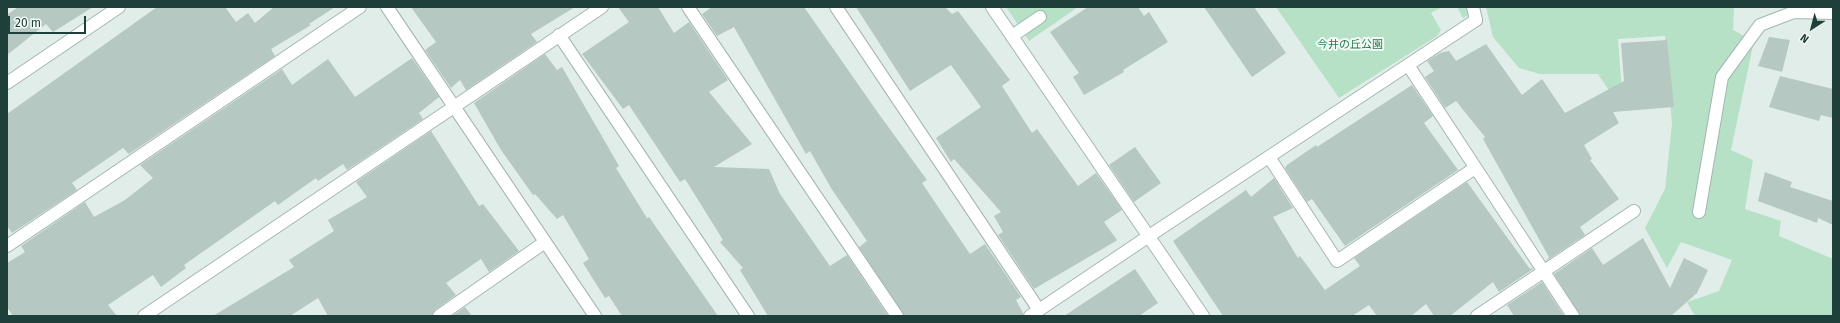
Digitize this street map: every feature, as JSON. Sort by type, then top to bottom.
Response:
[{"type":"street","points":[[7,83],[119,7]]},
{"type":"street","points":[[7,246],[360,7]]},
{"type":"street","points":[[387,7],[595,316]]},
{"type":"street","points":[[144,316],[602,7]]},
{"type":"street","points":[[688,7],[897,316]]},
{"type":"street","points":[[836,7],[1035,313],[1476,20],[1473,7]]},
{"type":"street","points":[[992,7],[1203,316]]},
{"type":"street","points":[[1699,212],[1722,77],[1760,25],[1794,12],[1833,13]]},
{"type":"street","points":[[1012,36],[1040,17]]},
{"type":"street","points":[[559,35],[748,316]]},
{"type":"street","points":[[1408,65],[1573,316]]},
{"type":"street","points":[[1269,157],[1337,261],[1475,168]]},
{"type":"street","points":[[1477,316],[1634,211]]},
{"type":"street","points":[[439,316],[545,242]]},
{"type":"green space","points":[[1006,7],[1078,7],[1029,41]]},
{"type":"green space","name":"今井の丘公園","points":[[1276,7],[1442,7],[1431,13],[1441,30],[1437,36],[1339,98]]},
{"type":"green space","points":[[1457,7],[1483,7],[1463,18]]},
{"type":"green space","points":[[1486,7],[1734,7],[1733,30],[1754,41],[1731,150],[1753,160],[1745,209],[1781,221],[1779,236],[1833,259],[1833,316],[1695,316],[1687,302],[1719,291],[1732,260],[1681,242],[1667,268],[1645,228],[1665,189],[1672,124],[1665,36],[1618,39],[1622,93],[1610,92],[1598,74],[1540,74],[1519,68],[1493,37]]},
{"type":"building","points":[[18,7],[93,7],[53,32],[46,24],[7,55],[7,15]]},
{"type":"building","points":[[157,7],[225,7],[236,22],[248,13],[255,23],[274,7],[335,7],[309,24],[311,25],[271,49],[275,56],[129,154],[123,148],[72,183],[77,190],[12,233],[7,226],[7,114]]},
{"type":"building","points":[[411,7],[575,7],[531,34],[537,42],[466,90],[460,80],[451,88],[425,50],[436,42]]},
{"type":"building","points":[[618,7],[658,7],[674,33],[689,22],[728,80],[709,92],[752,144],[714,167],[769,169],[780,194],[830,266],[847,255],[888,316],[768,316],[740,270],[743,268],[720,242],[723,240],[685,179],[680,182],[629,105],[623,109],[582,54],[629,22]]},
{"type":"building","points":[[712,7],[804,7],[927,180],[922,183],[970,254],[985,244],[1021,297],[1016,300],[1023,313],[1023,316],[904,316],[859,247],[867,241],[831,188],[810,151],[806,154],[734,27],[717,36],[702,14]]},
{"type":"building","points":[[856,7],[945,7],[952,14],[958,11],[1010,80],[1002,86],[1032,133],[1037,129],[1078,186],[1096,173],[1122,210],[1104,222],[1117,240],[1034,289],[998,235],[1003,232],[994,216],[1001,212],[954,159],[951,162],[936,138],[981,107],[951,65],[910,91]]},
{"type":"building","points":[[1088,7],[1138,7],[1144,16],[1149,12],[1168,42],[1123,70],[1124,72],[1084,95],[1073,77],[1079,73],[1050,32]]},
{"type":"building","points":[[1204,7],[1254,7],[1286,53],[1252,77]]},
{"type":"building","points":[[1769,37],[1790,40],[1782,72],[1758,66]]},
{"type":"building","points":[[1667,40],[1674,107],[1613,112],[1619,123],[1584,145],[1592,159],[1590,160],[1619,199],[1580,227],[1585,235],[1546,261],[1549,257],[1483,139],[1485,137],[1456,101],[1445,108],[1425,77],[1434,71],[1427,61],[1440,53],[1449,51],[1456,61],[1486,44],[1522,95],[1542,79],[1565,113],[1624,81],[1621,43]]},
{"type":"building","points":[[545,54],[557,70],[562,67],[619,166],[616,168],[647,218],[649,217],[718,316],[622,316],[609,296],[605,298],[583,263],[589,259],[563,215],[557,219],[535,194],[533,195],[501,150],[474,103]]},
{"type":"building","points":[[412,58],[439,97],[419,113],[423,119],[347,170],[343,164],[318,181],[316,178],[278,205],[275,201],[184,265],[186,268],[161,287],[153,275],[108,305],[117,316],[13,316],[7,307],[7,263],[25,252],[21,246],[85,202],[94,217],[125,200],[153,178],[140,165],[282,69],[292,85],[328,59],[355,97]]},
{"type":"building","points":[[1780,76],[1833,89],[1833,118],[1821,115],[1819,121],[1769,107]]},
{"type":"building","points":[[1412,85],[1433,116],[1424,123],[1458,170],[1345,246],[1312,199],[1307,202],[1285,168],[1287,165],[1316,145],[1317,147]]},
{"type":"building","points":[[431,131],[479,206],[483,204],[519,251],[489,272],[481,259],[446,283],[456,295],[435,310],[432,316],[328,316],[318,298],[290,316],[213,316],[294,267],[289,260],[334,231],[328,220],[367,197],[356,182]]},
{"type":"building","points":[[1135,147],[1161,183],[1134,202],[1109,165]]},
{"type":"building","points":[[1765,172],[1792,182],[1790,187],[1833,201],[1833,225],[1818,218],[1817,223],[1758,201]]},
{"type":"building","points":[[1274,178],[1293,208],[1273,217],[1298,258],[1300,256],[1325,290],[1360,266],[1354,258],[1467,182],[1530,269],[1533,269],[1499,292],[1493,282],[1450,316],[1434,316],[1426,304],[1411,316],[1377,316],[1369,305],[1352,316],[1223,316],[1173,241],[1246,190],[1251,197]]},
{"type":"building","points":[[1643,238],[1670,288],[1684,258],[1708,270],[1697,293],[1671,316],[1580,316],[1554,274],[1592,248],[1603,265]]},
{"type":"building","points":[[1135,269],[1158,303],[1139,316],[1064,316]]},
{"type":"building","points":[[1542,282],[1564,316],[1514,316],[1507,305]]},
{"type":"building","points":[[465,307],[472,316],[452,316]]}]
